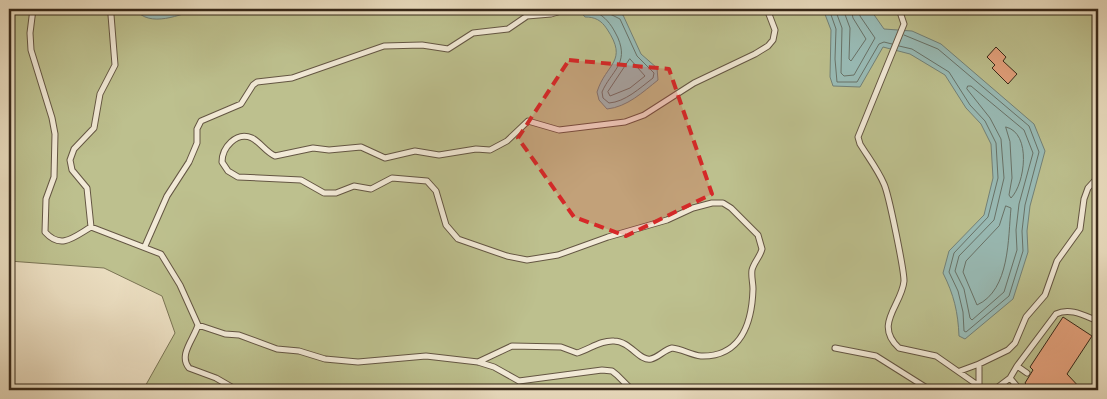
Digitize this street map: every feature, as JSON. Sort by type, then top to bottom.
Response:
[{"type":"lane","points":[[33,9],[29,40],[55,134],[54,176],[46,199],[44,229],[52,239],[66,242],[90,227]]},
{"type":"lane","points":[[90,227],[87,188],[72,170],[70,156],[74,149],[94,128],[100,94],[115,65],[111,15],[113,9]]},
{"type":"lane","points":[[144,246],[167,196],[189,162],[196,143],[197,129],[201,121],[241,104],[249,88],[258,82],[287,79],[384,46],[422,44],[448,49],[473,33],[508,29],[527,16],[551,14],[568,9]]},
{"type":"lane","points":[[478,362],[512,346],[560,347],[578,353],[613,340],[626,344],[643,358],[649,360],[672,348],[700,356],[713,355],[733,348],[741,339],[748,318],[753,291],[752,270],[762,249],[758,235],[731,208],[723,203],[712,203],[693,208],[667,220],[608,236],[558,255],[526,260],[507,256],[458,240],[446,225],[436,191],[427,181],[392,178],[371,189],[354,186],[336,192],[324,193],[301,180],[248,178],[231,174],[222,162],[226,146],[235,139],[243,137],[251,138],[274,156],[308,149],[329,150],[361,147],[385,158],[415,151],[439,155],[476,149],[490,150],[507,141],[528,121],[559,130],[625,122],[644,115],[694,83],[756,54],[768,46],[775,30],[767,9]]},
{"type":"lane","points":[[899,9],[904,24],[858,137],[860,144],[884,185],[904,280],[903,287],[890,314],[890,332],[900,348],[936,356],[960,371],[978,386],[979,364]]},
{"type":"lane","points":[[960,371],[1008,350],[1015,343],[1026,317],[1042,300],[1049,287],[1050,274],[1057,260],[1080,229],[1084,199],[1088,188],[1098,177]]},
{"type":"lane","points":[[90,227],[161,254],[180,285],[198,325],[224,334],[239,335],[277,349],[299,351],[325,359],[358,362],[426,356],[478,362],[494,367],[519,381],[602,370],[612,371],[632,390]]},
{"type":"lane","points":[[994,390],[1010,378],[1056,314],[1076,312],[1098,322]]},
{"type":"lane","points":[[198,325],[184,357],[189,368],[216,378],[235,389],[265,390]]},
{"type":"lane","points":[[835,348],[876,356],[930,390]]},
{"type":"lane","points":[[1017,366],[1027,374]]},
{"type":"lane","points":[[1010,378],[1020,390]]},
{"type":"highlighted area","points":[[569,60],[669,69],[712,194],[626,236],[574,217],[518,138]]},
{"type":"green space","points":[[9,9],[1098,9],[1098,390],[143,390],[175,333],[162,296],[104,268],[9,261]]},
{"type":"water","points":[[135,9],[200,9],[157,19],[141,15]]},
{"type":"water","points":[[578,9],[607,9],[623,15],[641,54],[657,68],[658,80],[628,102],[607,109],[599,100],[597,92],[614,62],[616,49],[613,40],[602,23],[595,18],[585,17]]},
{"type":"water","points":[[823,9],[870,9],[884,29],[912,31],[941,44],[1034,124],[1045,151],[1030,206],[1027,231],[1028,252],[1013,299],[965,339],[959,336],[955,304],[943,273],[949,251],[984,215],[993,178],[991,144],[981,124],[966,108],[945,75],[910,54],[883,47],[860,87],[833,86],[830,77],[831,30]]},
{"type":"building","points":[[996,47],[1006,57],[1003,61],[1017,74],[1008,84],[992,68],[995,65],[987,57]]},
{"type":"building","points":[[1063,317],[1092,336],[1067,374],[1082,390],[1030,390],[1025,383],[1033,370],[1030,367]]}]
